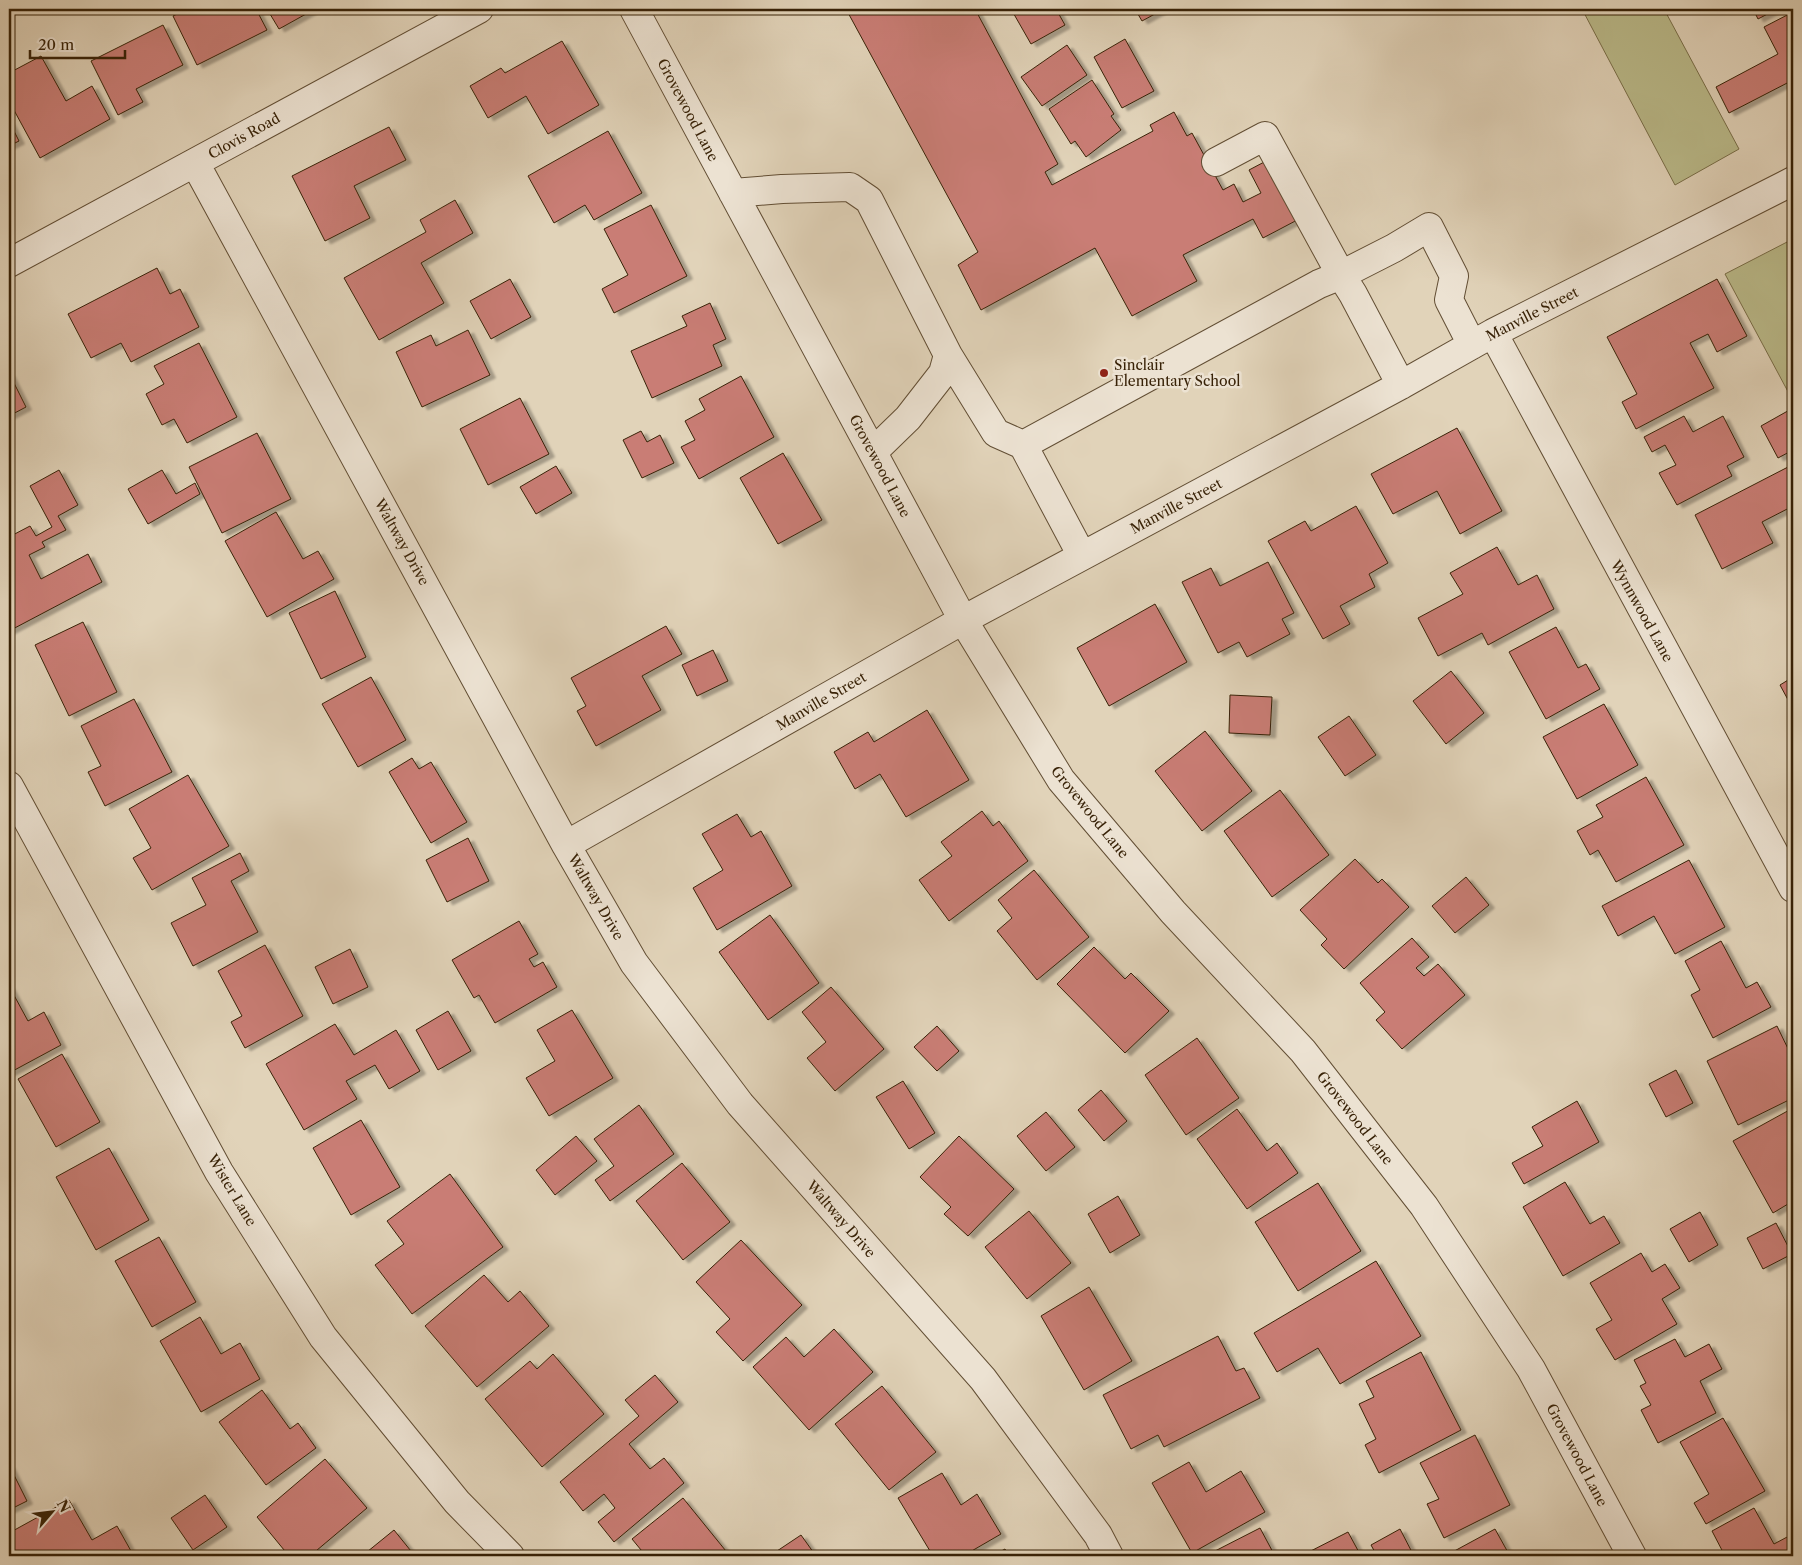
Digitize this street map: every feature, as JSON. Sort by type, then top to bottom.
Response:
[{"type":"street","name":"Clovis Road","points":[[9,263],[480,9]]},
{"type":"street","name":"Grovewood Lane","points":[[634,9],[963,620],[1061,780],[1173,912],[1303,1051],[1424,1206],[1531,1369],[1632,1556]]},
{"type":"street","points":[[1216,162],[1265,136],[1380,343],[1401,385]]},
{"type":"street","name":"Waltway Drive","points":[[195,163],[566,845],[634,963],[740,1104],[983,1380],[1098,1535],[1109,1556]]},
{"type":"street","name":"Manville Street","points":[[566,845],[963,620],[1401,385],[1482,339],[1793,181]]},
{"type":"street","points":[[733,194],[782,189],[850,187],[868,200],[948,355],[996,433],[1023,445],[1082,556]]},
{"type":"street","name":"Wynnwood Lane","points":[[1341,275],[1394,248],[1429,227],[1454,276],[1448,300],[1482,339],[1793,888]]},
{"type":"street","points":[[1023,445],[1311,289],[1341,275]]},
{"type":"street","points":[[873,452],[908,418],[943,372],[948,355]]},
{"type":"street","name":"Wister Lane","points":[[9,786],[219,1172],[323,1337],[457,1502],[510,1556]]},
{"type":"green space","points":[[1582,9],[1664,9],[1739,149],[1675,185]]},
{"type":"green space","points":[[1789,241],[1793,249],[1793,401],[1725,274]]},
{"type":"building","points":[[187,9],[256,9],[267,30],[197,65],[173,16]]},
{"type":"building","points":[[267,9],[315,9],[279,29]]},
{"type":"building","points":[[846,9],[975,9],[1058,164],[1045,172],[1052,185],[1153,131],[1150,125],[1174,112],[1187,136],[1192,133],[1223,190],[1234,184],[1243,202],[1261,193],[1249,170],[1268,160],[1301,218],[1263,238],[1253,219],[1183,255],[1197,281],[1132,316],[1095,248],[981,310],[958,265],[978,252]]},
{"type":"building","points":[[1011,9],[1056,9],[1065,25],[1031,44]]},
{"type":"building","points":[[1135,9],[1164,9],[1142,21]]},
{"type":"building","points":[[1753,9],[1777,9],[1758,19]]},
{"type":"building","points":[[1793,12],[1793,80],[1729,113],[1716,87],[1778,54],[1764,27]]},
{"type":"building","points":[[163,25],[183,65],[136,89],[143,102],[118,115],[91,61]]},
{"type":"building","points":[[1125,39],[1154,91],[1122,108],[1094,57]]},
{"type":"building","points":[[562,41],[599,105],[548,134],[526,96],[488,118],[470,86],[501,68],[505,73]]},
{"type":"building","points":[[1067,45],[1087,75],[1042,106],[1021,77]]},
{"type":"building","points":[[41,56],[66,101],[92,86],[110,119],[40,158],[9,101],[9,73]]},
{"type":"building","points":[[1092,80],[1114,114],[1111,116],[1121,130],[1086,157],[1075,141],[1071,144],[1049,109]]},
{"type":"building","points":[[9,121],[19,141],[9,146]]},
{"type":"building","points":[[389,127],[406,160],[354,186],[370,218],[325,241],[292,176]]},
{"type":"building","points":[[608,131],[642,193],[594,220],[585,205],[554,223],[528,176]]},
{"type":"building","points":[[455,200],[473,233],[421,263],[444,303],[379,340],[344,278],[426,232],[420,220]]},
{"type":"building","points":[[651,205],[687,276],[614,313],[602,289],[628,275],[604,229]]},
{"type":"building","points":[[157,268],[170,294],[180,289],[199,327],[131,362],[121,343],[91,358],[68,314]]},
{"type":"building","points":[[510,279],[531,317],[491,339],[470,301]]},
{"type":"building","points":[[1717,279],[1747,336],[1717,352],[1708,334],[1690,343],[1714,388],[1636,429],[1622,402],[1637,394],[1607,337]]},
{"type":"building","points":[[710,303],[726,339],[713,345],[722,366],[652,398],[631,351],[687,326],[682,316]]},
{"type":"building","points":[[468,330],[490,375],[422,407],[396,352],[431,335],[436,346]]},
{"type":"building","points":[[199,343],[237,417],[187,443],[174,419],[162,425],[146,394],[164,384],[154,366]]},
{"type":"building","points":[[9,373],[26,407],[9,416]]},
{"type":"building","points":[[741,376],[774,437],[699,479],[681,447],[695,440],[685,421],[705,410],[699,399]]},
{"type":"building","points":[[520,398],[549,454],[488,485],[460,429]]},
{"type":"building","points":[[1793,408],[1793,450],[1778,458],[1761,426]]},
{"type":"building","points":[[1684,416],[1693,432],[1723,416],[1744,457],[1727,466],[1732,476],[1677,505],[1659,473],[1676,465],[1665,445],[1652,452],[1644,437]]},
{"type":"building","points":[[1457,428],[1502,511],[1460,534],[1437,491],[1393,514],[1371,474]]},
{"type":"building","points":[[641,431],[647,442],[660,435],[674,463],[642,478],[623,440]]},
{"type":"building","points":[[257,433],[291,499],[222,533],[189,467]]},
{"type":"building","points":[[783,453],[822,520],[778,544],[740,478]]},
{"type":"building","points":[[556,466],[572,493],[536,514],[520,487]]},
{"type":"building","points":[[1788,467],[1793,478],[1793,506],[1762,522],[1773,543],[1722,569],[1695,515]]},
{"type":"building","points":[[59,470],[78,505],[58,516],[66,530],[42,542],[45,547],[29,555],[41,579],[88,554],[102,582],[9,631],[9,537],[30,526],[36,536],[52,527],[30,486]]},
{"type":"building","points":[[162,470],[176,494],[195,483],[200,494],[148,524],[128,489]]},
{"type":"building","points":[[1356,506],[1388,563],[1369,574],[1375,587],[1340,606],[1350,624],[1323,639],[1268,541],[1305,521],[1311,531]]},
{"type":"building","points":[[276,512],[303,559],[318,551],[334,579],[267,617],[225,541]]},
{"type":"building","points":[[1497,547],[1518,585],[1537,575],[1554,609],[1488,645],[1482,633],[1438,656],[1418,618],[1463,594],[1450,573]]},
{"type":"building","points":[[1268,562],[1294,613],[1282,619],[1290,634],[1247,657],[1239,642],[1218,653],[1182,582],[1211,568],[1220,586]]},
{"type":"building","points":[[335,591],[366,657],[321,679],[289,613]]},
{"type":"building","points":[[1155,604],[1187,662],[1109,706],[1077,648]]},
{"type":"building","points":[[83,622],[117,692],[69,716],[35,645]]},
{"type":"building","points":[[666,626],[682,654],[642,676],[661,710],[596,746],[577,711],[586,706],[571,678]]},
{"type":"building","points":[[1556,627],[1578,668],[1586,664],[1600,689],[1546,719],[1509,652]]},
{"type":"building","points":[[713,650],[728,681],[697,696],[682,665]]},
{"type":"building","points":[[1451,671],[1484,713],[1446,744],[1413,701]]},
{"type":"building","points":[[371,677],[406,740],[358,767],[322,704]]},
{"type":"building","points":[[1793,677],[1793,709],[1780,685]]},
{"type":"building","points":[[1230,695],[1272,697],[1270,735],[1229,733]]},
{"type":"building","points":[[134,699],[172,772],[105,806],[88,772],[101,766],[81,726]]},
{"type":"building","points":[[1604,704],[1638,765],[1577,799],[1543,737]]},
{"type":"building","points":[[927,710],[969,780],[906,817],[880,774],[855,789],[834,752],[868,732],[874,742]]},
{"type":"building","points":[[1349,716],[1376,755],[1345,776],[1318,737]]},
{"type":"building","points":[[1205,731],[1252,791],[1202,831],[1155,771]]},
{"type":"building","points":[[412,758],[419,769],[431,762],[467,822],[431,843],[389,772]]},
{"type":"building","points":[[188,775],[229,846],[152,890],[133,858],[151,848],[129,809]]},
{"type":"building","points":[[1646,777],[1684,845],[1616,882],[1598,850],[1590,855],[1577,831],[1603,817],[1596,805]]},
{"type":"building","points":[[1280,790],[1329,855],[1272,897],[1224,831]]},
{"type":"building","points":[[982,811],[993,826],[999,821],[1028,861],[949,921],[919,880],[952,856],[941,842]]},
{"type":"building","points":[[737,814],[751,837],[761,831],[792,886],[717,930],[693,888],[723,870],[702,834]]},
{"type":"building","points":[[468,838],[489,881],[447,902],[426,860]]},
{"type":"building","points":[[240,853],[249,871],[231,881],[258,932],[193,966],[171,923],[206,905],[192,878]]},
{"type":"building","points":[[1355,859],[1378,883],[1382,879],[1409,907],[1344,969],[1321,945],[1327,939],[1300,910]]},
{"type":"building","points":[[1689,860],[1725,927],[1675,954],[1654,916],[1618,936],[1602,906]]},
{"type":"building","points":[[1034,870],[1089,937],[1037,980],[997,931],[1012,918],[998,900]]},
{"type":"building","points":[[1466,877],[1489,905],[1455,933],[1432,906]]},
{"type":"building","points":[[770,915],[819,983],[768,1020],[719,952]]},
{"type":"building","points":[[519,921],[538,954],[529,959],[534,967],[543,962],[557,987],[495,1023],[479,995],[474,998],[452,960]]},
{"type":"building","points":[[1412,938],[1429,957],[1416,968],[1424,976],[1438,964],[1465,995],[1402,1049],[1376,1020],[1385,1012],[1360,983]]},
{"type":"building","points":[[1721,941],[1746,988],[1757,982],[1771,1007],[1713,1038],[1691,995],[1700,990],[1685,961]]},
{"type":"building","points":[[265,945],[303,1016],[245,1048],[231,1022],[242,1016],[218,971]]},
{"type":"building","points":[[1094,947],[1125,979],[1131,973],[1169,1011],[1125,1053],[1057,984]]},
{"type":"building","points":[[350,949],[368,987],[333,1004],[315,967]]},
{"type":"building","points":[[9,986],[28,1021],[44,1012],[61,1045],[9,1073]]},
{"type":"building","points":[[831,987],[884,1049],[835,1091],[807,1058],[826,1042],[802,1012]]},
{"type":"building","points":[[572,1010],[613,1078],[549,1116],[526,1078],[555,1061],[537,1030]]},
{"type":"building","points":[[448,1011],[471,1051],[438,1070],[416,1030]]},
{"type":"building","points":[[335,1024],[354,1055],[396,1030],[420,1071],[389,1089],[375,1065],[346,1081],[357,1099],[304,1130],[266,1064]]},
{"type":"building","points":[[937,1026],[959,1051],[937,1071],[914,1047]]},
{"type":"building","points":[[1777,1026],[1793,1059],[1793,1098],[1738,1125],[1707,1061]]},
{"type":"building","points":[[1197,1038],[1239,1098],[1186,1135],[1145,1075]]},
{"type":"building","points":[[62,1054],[100,1122],[56,1147],[18,1079]]},
{"type":"building","points":[[1676,1070],[1693,1103],[1666,1117],[1649,1084]]},
{"type":"building","points":[[903,1081],[935,1133],[909,1149],[876,1097]]},
{"type":"building","points":[[1101,1090],[1127,1121],[1104,1141],[1078,1110]]},
{"type":"building","points":[[1577,1101],[1599,1142],[1524,1184],[1512,1163],[1543,1146],[1532,1127]]},
{"type":"building","points":[[639,1105],[674,1154],[610,1201],[595,1180],[614,1166],[594,1139]]},
{"type":"building","points":[[1793,1108],[1793,1201],[1773,1213],[1733,1141]]},
{"type":"building","points":[[1237,1109],[1267,1151],[1277,1143],[1298,1173],[1247,1209],[1197,1139]]},
{"type":"building","points":[[1046,1112],[1075,1147],[1046,1171],[1017,1136]]},
{"type":"building","points":[[361,1120],[400,1187],[351,1215],[313,1148]]},
{"type":"building","points":[[576,1136],[597,1161],[555,1195],[536,1170]]},
{"type":"building","points":[[959,1136],[1014,1189],[968,1236],[944,1214],[951,1207],[920,1177]]},
{"type":"building","points":[[109,1148],[149,1220],[96,1250],[56,1177]]},
{"type":"building","points":[[682,1163],[730,1222],[683,1260],[636,1201]]},
{"type":"building","points":[[450,1174],[503,1247],[412,1314],[375,1265],[404,1244],[387,1221]]},
{"type":"building","points":[[1565,1182],[1590,1224],[1604,1216],[1620,1243],[1563,1276],[1523,1207]]},
{"type":"building","points":[[1318,1183],[1361,1251],[1298,1291],[1255,1222]]},
{"type":"building","points":[[1118,1196],[1140,1235],[1110,1253],[1088,1214]]},
{"type":"building","points":[[1029,1211],[1071,1263],[1027,1299],[985,1247]]},
{"type":"building","points":[[1700,1212],[1718,1245],[1689,1262],[1670,1229]]},
{"type":"building","points":[[1776,1223],[1792,1254],[1763,1269],[1747,1238]]},
{"type":"building","points":[[159,1237],[196,1302],[152,1327],[115,1261]]},
{"type":"building","points":[[741,1240],[802,1305],[743,1361],[716,1332],[730,1319],[696,1282]]},
{"type":"building","points":[[1641,1253],[1652,1272],[1665,1264],[1680,1288],[1662,1299],[1677,1324],[1615,1360],[1596,1329],[1612,1320],[1590,1283]]},
{"type":"building","points":[[1376,1261],[1421,1336],[1340,1384],[1318,1348],[1277,1372],[1254,1333]]},
{"type":"building","points":[[484,1275],[508,1302],[520,1291],[549,1326],[477,1387],[425,1326]]},
{"type":"building","points":[[1089,1287],[1132,1361],[1084,1390],[1041,1316]]},
{"type":"building","points":[[200,1317],[221,1354],[240,1343],[260,1379],[201,1412],[160,1341]]},
{"type":"building","points":[[834,1329],[873,1372],[809,1430],[753,1367],[786,1337],[804,1357]]},
{"type":"building","points":[[1218,1336],[1236,1371],[1244,1368],[1260,1398],[1164,1447],[1158,1435],[1131,1449],[1103,1395]]},
{"type":"building","points":[[1675,1339],[1685,1357],[1709,1344],[1722,1369],[1700,1381],[1716,1413],[1658,1443],[1641,1410],[1651,1405],[1640,1386],[1646,1383],[1634,1360]]},
{"type":"building","points":[[1421,1352],[1461,1430],[1379,1473],[1365,1445],[1376,1439],[1359,1404],[1374,1397],[1366,1381]]},
{"type":"building","points":[[553,1354],[604,1414],[542,1467],[485,1399],[530,1361],[537,1369]]},
{"type":"building","points":[[655,1375],[678,1402],[629,1444],[650,1469],[664,1458],[684,1483],[614,1542],[598,1522],[615,1508],[604,1494],[583,1511],[560,1482],[639,1416],[625,1400]]},
{"type":"building","points":[[882,1386],[936,1452],[889,1490],[835,1424]]},
{"type":"building","points":[[262,1390],[290,1429],[298,1423],[316,1448],[266,1485],[219,1422]]},
{"type":"building","points":[[1723,1418],[1765,1491],[1706,1524],[1694,1503],[1709,1494],[1680,1442]]},
{"type":"building","points":[[1475,1435],[1510,1505],[1444,1538],[1427,1504],[1439,1499],[1420,1463]]},
{"type":"building","points":[[325,1459],[367,1508],[310,1556],[289,1556],[257,1517]]},
{"type":"building","points":[[1189,1462],[1206,1492],[1241,1471],[1265,1512],[1192,1553],[1152,1483]]},
{"type":"building","points":[[9,1465],[27,1501],[9,1510]]},
{"type":"building","points":[[942,1473],[961,1505],[977,1494],[1001,1534],[963,1556],[933,1556],[898,1498]]},
{"type":"building","points":[[205,1495],[227,1527],[193,1550],[171,1518]]},
{"type":"building","points":[[683,1498],[730,1556],[646,1556],[632,1539]]},
{"type":"building","points":[[69,1500],[92,1540],[117,1526],[131,1551],[123,1556],[9,1556],[9,1533]]},
{"type":"building","points":[[1754,1508],[1774,1544],[1789,1536],[1793,1544],[1793,1556],[1725,1556],[1712,1531]]},
{"type":"building","points":[[1260,1528],[1275,1556],[1218,1556],[1215,1551]]},
{"type":"building","points":[[1400,1529],[1414,1556],[1377,1556],[1371,1545]]},
{"type":"building","points":[[1495,1529],[1510,1556],[1447,1556],[1447,1555]]},
{"type":"building","points":[[394,1530],[415,1556],[362,1556]]},
{"type":"building","points":[[1348,1532],[1361,1556],[1301,1556]]},
{"type":"building","points":[[801,1535],[816,1556],[776,1556],[774,1553]]},
{"type":"building","points":[[1005,1549],[1009,1556],[992,1556]]},
{"type":"place","name":"Sinclair Elementary School","points":[[1104,373]]}]
